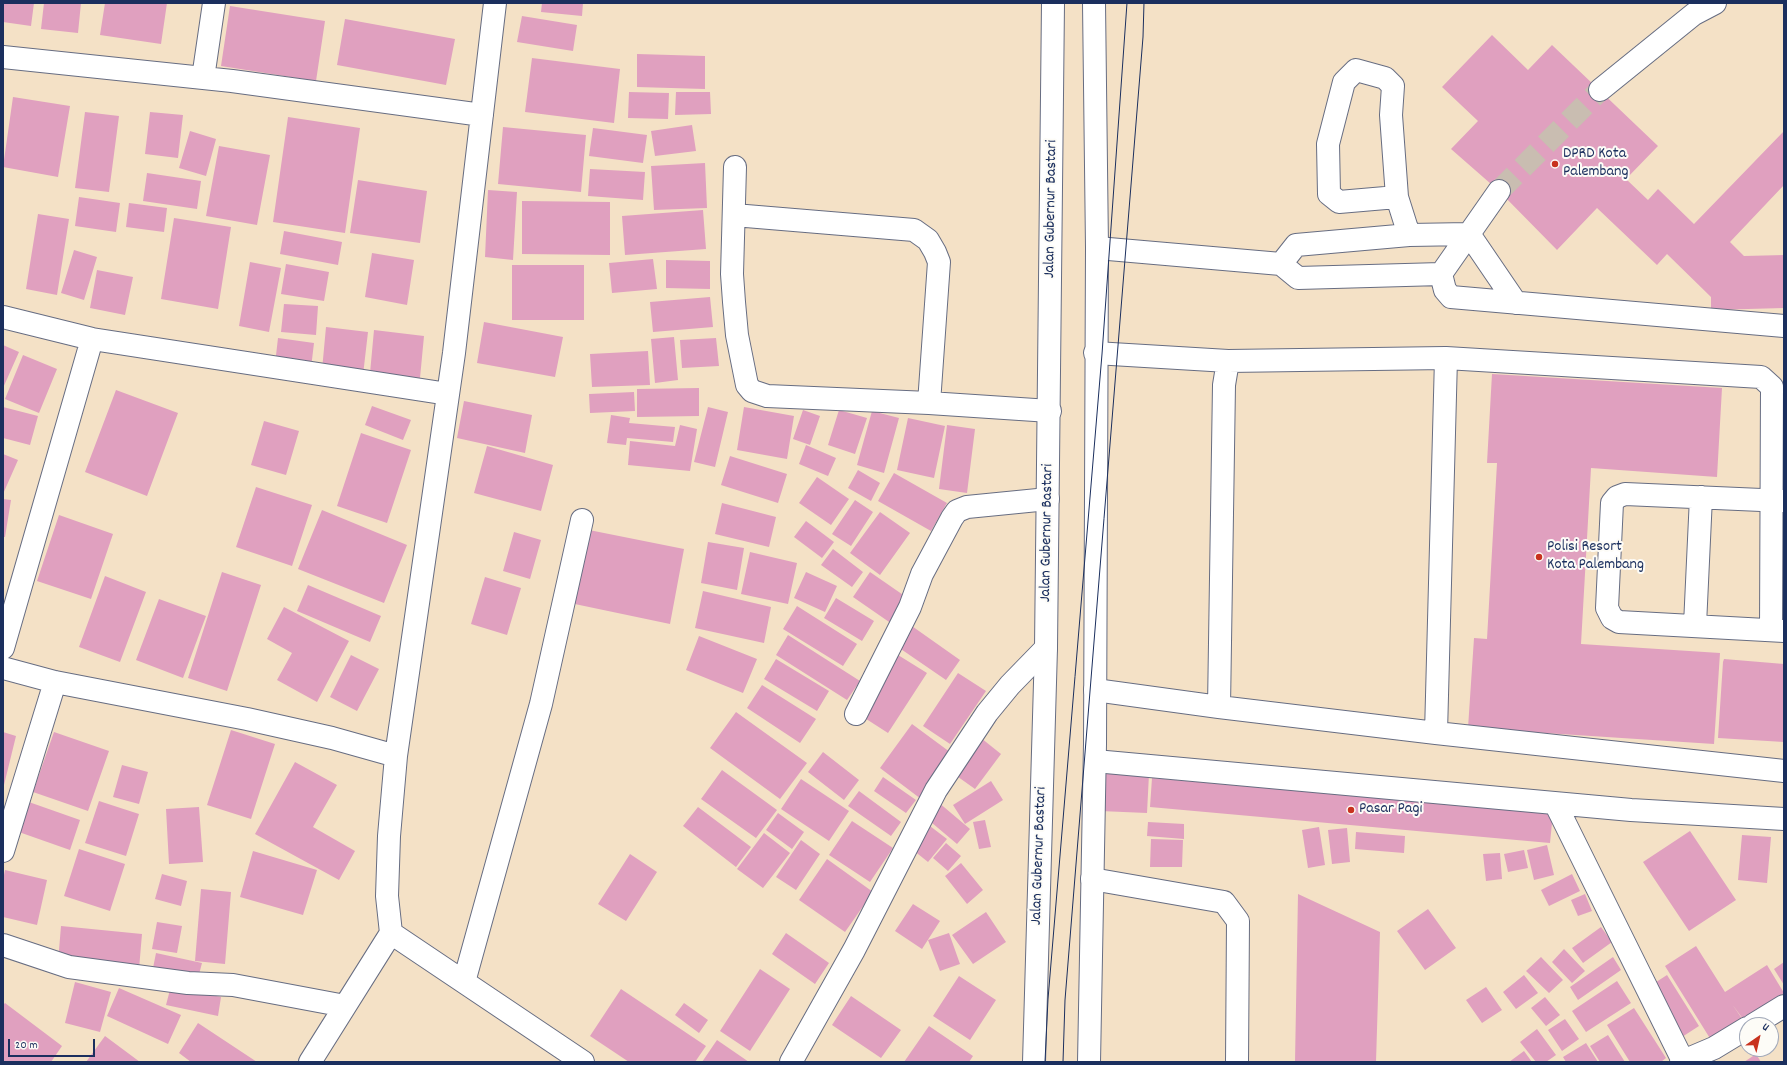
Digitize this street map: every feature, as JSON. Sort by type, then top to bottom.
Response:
[{"type":"main road","points":[[203,78],[214,3]]},
{"type":"main road","points":[[310,1062],[391,933],[387,896],[389,836],[396,756],[448,394],[495,3]]},
{"type":"main road","name":"Jalan Gubernur Bastari","points":[[1034,1062],[1046,648],[1054,3]]},
{"type":"main road","points":[[1089,1062],[1095,761],[1095,353],[1097,248],[1094,3]]},
{"type":"main road","points":[[1600,90],[1694,14],[1715,3]]},
{"type":"main road","points":[[3,57],[203,78],[482,115]]},
{"type":"main road","points":[[1397,197],[1339,202],[1330,194],[1328,144],[1344,82],[1356,70],[1386,78],[1393,86],[1391,115],[1397,197],[1409,235]]},
{"type":"main road","points":[[735,167],[732,274],[734,302],[737,334],[747,385],[752,391],[767,396],[929,403],[1050,411]]},
{"type":"main road","points":[[1498,191],[1441,274],[1445,290],[1451,297],[1784,326]]},
{"type":"main road","points":[[734,215],[914,230],[928,240],[939,262],[929,403]]},
{"type":"main road","points":[[1281,264],[1296,245],[1409,235],[1469,234]]},
{"type":"main road","points":[[1469,234],[1516,303]]},
{"type":"main road","points":[[1097,248],[1281,264],[1298,278],[1441,274]]},
{"type":"main road","points":[[3,317],[92,339],[448,394]]},
{"type":"main road","points":[[3,648],[92,339]]},
{"type":"main road","points":[[1095,353],[1228,362],[1446,358],[1761,377],[1772,387],[1778,501],[1778,630],[1619,622],[1612,618],[1607,608],[1612,503],[1624,494],[1778,501]]},
{"type":"main road","points":[[1436,733],[1446,358]]},
{"type":"main road","points":[[1219,707],[1224,385],[1228,362]]},
{"type":"main road","points":[[1695,625],[1701,497]]},
{"type":"main road","points":[[856,714],[910,607],[922,574],[952,518],[958,511],[967,507],[1048,499]]},
{"type":"main road","points":[[464,982],[541,704],[582,520]]},
{"type":"main road","points":[[791,1062],[854,950],[936,790],[987,713],[1010,685],[1046,648]]},
{"type":"main road","points":[[3,668],[55,682],[247,719],[332,738],[396,756]]},
{"type":"main road","points":[[3,851],[55,682]]},
{"type":"main road","points":[[1095,690],[1219,707],[1436,733],[1784,771]]},
{"type":"main road","points":[[1095,761],[1631,810],[1784,820]]},
{"type":"main road","points":[[1555,803],[1682,1062],[1719,1055],[1739,1036]]},
{"type":"main road","points":[[1092,879],[1224,902],[1238,921],[1237,1062]]},
{"type":"main road","points":[[391,933],[583,1062]]},
{"type":"main road","points":[[3,945],[69,967],[188,983],[233,986],[345,1006]]},
{"type":"main road","points":[[1766,1017],[1784,1006]]},
{"type":"building","points":[[3,3],[34,3],[31,26],[3,22]]},
{"type":"building","points":[[44,3],[81,3],[78,33],[41,29]]},
{"type":"building","points":[[105,3],[167,3],[161,44],[100,35]]},
{"type":"building","points":[[542,3],[583,3],[582,16],[541,12]]},
{"type":"building","points":[[230,6],[325,21],[316,81],[221,66]]},
{"type":"building","points":[[522,16],[577,25],[573,51],[517,42]]},
{"type":"building","points":[[345,19],[455,39],[446,85],[337,65]]},
{"type":"building","name":"DPRD Kota Palembang","points":[[1492,35],[1528,70],[1552,45],[1658,146],[1626,179],[1648,200],[1658,189],[1694,224],[1784,131],[1784,185],[1730,242],[1744,256],[1784,255],[1784,308],[1711,310],[1711,297],[1667,254],[1657,265],[1597,208],[1557,250],[1499,191],[1451,149],[1478,121],[1442,87]]},
{"type":"building","points":[[637,54],[705,56],[705,89],[637,87]]},
{"type":"building","points":[[532,58],[620,69],[614,123],[525,112]]},
{"type":"building","points":[[629,92],[669,93],[668,119],[628,118]]},
{"type":"building","points":[[676,92],[710,92],[711,114],[675,115]]},
{"type":"building","points":[[13,97],[70,106],[58,177],[3,167]]},
{"type":"building","points":[[85,112],[119,116],[109,192],[75,188]]},
{"type":"building","points":[[150,112],[183,115],[178,158],[145,154]]},
{"type":"building","points":[[288,117],[360,128],[345,233],[273,222]]},
{"type":"building","points":[[692,125],[696,151],[655,156],[651,131]]},
{"type":"building","points":[[503,127],[586,135],[581,192],[498,184]]},
{"type":"building","points":[[593,128],[647,135],[643,163],[589,156]]},
{"type":"building","points":[[190,131],[216,139],[206,176],[179,168]]},
{"type":"building","points":[[219,146],[270,155],[257,225],[206,216]]},
{"type":"building","points":[[705,163],[707,208],[654,210],[651,166]]},
{"type":"building","points":[[590,169],[645,172],[643,200],[588,196]]},
{"type":"building","points":[[147,173],[201,181],[197,209],[143,201]]},
{"type":"building","points":[[358,180],[427,191],[420,243],[350,233]]},
{"type":"building","points":[[488,190],[517,192],[513,260],[485,257]]},
{"type":"building","points":[[79,197],[120,203],[116,232],[75,226]]},
{"type":"building","points":[[522,201],[610,202],[610,255],[522,254]]},
{"type":"building","points":[[129,203],[167,208],[164,232],[126,227]]},
{"type":"building","points":[[703,210],[706,249],[625,255],[622,216]]},
{"type":"building","points":[[38,214],[69,219],[57,295],[26,289]]},
{"type":"building","points":[[174,218],[231,227],[218,309],[161,299]]},
{"type":"building","points":[[284,231],[342,242],[338,265],[280,254]]},
{"type":"building","points":[[74,250],[97,257],[84,300],[61,293]]},
{"type":"building","points":[[372,253],[414,260],[407,305],[365,297]]},
{"type":"building","points":[[653,259],[657,289],[612,293],[609,263]]},
{"type":"building","points":[[666,260],[710,261],[710,289],[666,288]]},
{"type":"building","points":[[250,262],[281,268],[269,332],[239,326]]},
{"type":"building","points":[[286,264],[329,272],[324,301],[281,294]]},
{"type":"building","points":[[512,265],[584,265],[584,320],[512,320]]},
{"type":"building","points":[[97,270],[133,277],[125,315],[90,308]]},
{"type":"building","points":[[710,297],[713,327],[653,332],[650,302]]},
{"type":"building","points":[[284,304],[318,306],[316,335],[281,332]]},
{"type":"building","points":[[484,322],[563,337],[555,377],[477,363]]},
{"type":"building","points":[[326,327],[368,332],[363,375],[322,370]]},
{"type":"building","points":[[374,330],[424,336],[420,378],[370,373]]},
{"type":"building","points":[[674,337],[678,380],[655,383],[651,339]]},
{"type":"building","points":[[278,338],[314,343],[311,368],[275,364]]},
{"type":"building","points":[[716,338],[719,366],[682,368],[680,340]]},
{"type":"building","points":[[3,345],[19,352],[3,388]]},
{"type":"building","points":[[648,351],[650,385],[592,387],[590,354]]},
{"type":"building","points":[[23,355],[57,369],[39,413],[5,399]]},
{"type":"building","name":"Polisi Resort Kota Palembang","points":[[1492,374],[1722,388],[1717,477],[1591,468],[1581,644],[1720,653],[1714,744],[1468,728],[1474,638],[1487,639],[1497,463],[1487,463]]},
{"type":"building","points":[[699,388],[699,416],[637,417],[637,389]]},
{"type":"building","points":[[116,390],[178,413],[147,496],[85,472]]},
{"type":"building","points":[[634,392],[635,411],[590,413],[589,394]]},
{"type":"building","points":[[464,401],[532,415],[525,453],[457,438]]},
{"type":"building","points":[[372,406],[411,420],[403,440],[365,425]]},
{"type":"building","points":[[3,407],[38,416],[30,445],[3,438]]},
{"type":"building","points":[[708,407],[728,412],[715,467],[694,462]]},
{"type":"building","points":[[744,407],[794,416],[787,459],[737,450]]},
{"type":"building","points":[[803,410],[820,416],[810,445],[793,439]]},
{"type":"building","points":[[839,410],[867,418],[855,454],[828,445]]},
{"type":"building","points":[[872,411],[899,418],[884,473],[857,465]]},
{"type":"building","points":[[611,415],[630,418],[629,423],[675,427],[673,442],[627,438],[626,445],[607,443]]},
{"type":"building","points":[[908,418],[945,426],[934,478],[897,470]]},
{"type":"building","points":[[264,421],[299,431],[286,475],[251,465]]},
{"type":"building","points":[[680,425],[697,429],[690,471],[628,465],[630,441],[675,446]]},
{"type":"building","points":[[947,425],[975,429],[967,493],[939,489]]},
{"type":"building","points":[[361,433],[411,450],[387,523],[337,506]]},
{"type":"building","points":[[806,445],[836,458],[828,476],[799,464]]},
{"type":"building","points":[[487,446],[553,465],[541,511],[474,493]]},
{"type":"building","points":[[3,454],[18,460],[3,494]]},
{"type":"building","points":[[730,456],[787,474],[778,503],[721,485]]},
{"type":"building","points":[[858,470],[880,483],[871,501],[848,488]]},
{"type":"building","points":[[894,473],[947,503],[931,531],[878,501]]},
{"type":"building","points":[[817,477],[849,499],[831,525],[799,503]]},
{"type":"building","points":[[256,487],[312,505],[292,566],[236,547]]},
{"type":"building","points":[[3,499],[11,500],[5,537],[3,537]]},
{"type":"building","points":[[855,500],[873,512],[851,546],[832,534]]},
{"type":"building","points":[[722,503],[776,517],[769,547],[715,534]]},
{"type":"building","points":[[322,510],[407,545],[384,603],[298,569]]},
{"type":"building","points":[[880,512],[910,533],[880,575],[850,553]]},
{"type":"building","points":[[59,515],[113,534],[91,599],[37,581]]},
{"type":"building","points":[[806,521],[834,542],[822,558],[794,537]]},
{"type":"building","points":[[584,529],[684,549],[670,624],[570,603]]},
{"type":"building","points":[[514,532],[541,540],[530,579],[503,571]]},
{"type":"building","points":[[708,542],[744,548],[737,590],[701,583]]},
{"type":"building","points":[[833,549],[863,572],[852,587],[821,565]]},
{"type":"building","points":[[750,552],[797,563],[788,604],[741,594]]},
{"type":"building","points":[[222,572],[261,585],[227,691],[188,678]]},
{"type":"building","points":[[806,572],[837,586],[825,612],[794,598]]},
{"type":"building","points":[[870,572],[909,599],[892,624],[853,597]]},
{"type":"building","points":[[105,576],[146,592],[120,662],[79,647]]},
{"type":"building","points":[[485,577],[521,588],[507,635],[471,624]]},
{"type":"building","points":[[308,585],[381,616],[370,642],[297,611]]},
{"type":"building","points":[[703,591],[771,607],[764,643],[695,628]]},
{"type":"building","points":[[836,598],[874,621],[862,641],[824,618]]},
{"type":"building","points":[[159,599],[206,616],[183,678],[136,660]]},
{"type":"building","points":[[797,606],[857,644],[843,666],[783,629]]},
{"type":"building","points":[[284,607],[349,641],[317,702],[277,680],[292,653],[267,639]]},
{"type":"building","points":[[909,624],[960,660],[946,680],[895,645]]},
{"type":"building","points":[[788,635],[860,681],[847,700],[776,655]]},
{"type":"building","points":[[699,636],[757,659],[743,693],[686,670]]},
{"type":"building","points":[[351,655],[379,669],[357,711],[330,697]]},
{"type":"building","points":[[898,655],[927,673],[888,733],[860,715]]},
{"type":"building","points":[[776,659],[829,691],[817,711],[764,679]]},
{"type":"building","points":[[1724,659],[1784,664],[1784,742],[1718,738]]},
{"type":"building","points":[[958,673],[986,691],[950,744],[923,726]]},
{"type":"building","points":[[762,685],[816,719],[800,743],[747,708]]},
{"type":"building","points":[[736,712],[807,763],[780,799],[710,748]]},
{"type":"building","points":[[912,724],[954,755],[921,799],[880,768]]},
{"type":"building","points":[[231,730],[275,744],[251,819],[207,805]]},
{"type":"building","points":[[3,732],[16,736],[4,785],[3,785]]},
{"type":"building","points":[[54,732],[109,751],[88,811],[33,792]]},
{"type":"building","points":[[981,738],[1001,754],[975,789],[954,774]]},
{"type":"building","points":[[823,752],[859,780],[844,800],[808,772]]},
{"type":"building","points":[[295,762],[337,785],[313,827],[355,851],[339,880],[255,834]]},
{"type":"building","points":[[122,765],[148,772],[139,804],[113,797]]},
{"type":"building","points":[[722,770],[777,810],[756,838],[701,799]]},
{"type":"building","points":[[1102,772],[1149,774],[1147,813],[1100,811]]},
{"type":"building","points":[[883,777],[916,800],[906,813],[874,791]]},
{"type":"building","name":"Pasar Pagi","points":[[1152,778],[1553,813],[1550,843],[1150,807]]},
{"type":"building","points":[[801,779],[849,811],[829,841],[781,809]]},
{"type":"building","points":[[991,781],[1003,800],[965,824],[953,805]]},
{"type":"building","points":[[859,791],[901,822],[891,836],[848,806]]},
{"type":"building","points":[[26,801],[80,820],[70,850],[16,831]]},
{"type":"building","points":[[99,801],[139,814],[126,856],[85,843]]},
{"type":"building","points":[[938,802],[970,829],[957,844],[925,817]]},
{"type":"building","points":[[199,807],[203,862],[169,864],[166,809]]},
{"type":"building","points":[[698,807],[751,847],[736,867],[683,826]]},
{"type":"building","points":[[778,813],[804,832],[792,849],[766,830]]},
{"type":"building","points":[[985,820],[991,847],[979,849],[973,822]]},
{"type":"building","points":[[852,821],[893,848],[870,882],[829,855]]},
{"type":"building","points":[[1148,822],[1184,824],[1184,839],[1147,836]]},
{"type":"building","points":[[926,823],[947,839],[928,862],[908,846]]},
{"type":"building","points":[[1319,827],[1325,865],[1308,868],[1302,830]]},
{"type":"building","points":[[1347,828],[1350,862],[1332,864],[1328,830]]},
{"type":"building","points":[[1690,831],[1736,900],[1689,931],[1643,862]]},
{"type":"building","points":[[1356,832],[1405,836],[1404,853],[1355,849]]},
{"type":"building","points":[[764,833],[790,853],[763,888],[737,869]]},
{"type":"building","points":[[1742,835],[1771,837],[1767,883],[1738,880]]},
{"type":"building","points":[[1151,839],[1183,840],[1182,867],[1150,867]]},
{"type":"building","points":[[801,840],[820,854],[796,890],[776,877]]},
{"type":"building","points":[[946,843],[961,856],[948,871],[933,858]]},
{"type":"building","points":[[1547,845],[1554,875],[1534,880],[1527,850]]},
{"type":"building","points":[[79,849],[125,864],[110,911],[64,896]]},
{"type":"building","points":[[1524,850],[1528,868],[1508,872],[1504,854]]},
{"type":"building","points":[[253,851],[317,870],[303,915],[240,897]]},
{"type":"building","points":[[1500,853],[1502,879],[1486,881],[1483,854]]},
{"type":"building","points":[[630,854],[657,872],[626,921],[598,904]]},
{"type":"building","points":[[827,859],[873,892],[845,932],[799,900]]},
{"type":"building","points":[[961,863],[983,890],[967,904],[945,876]]},
{"type":"building","points":[[5,870],[47,880],[37,925],[3,917],[3,880]]},
{"type":"building","points":[[162,874],[187,881],[181,906],[155,899]]},
{"type":"building","points":[[1572,874],[1580,891],[1549,906],[1541,890]]},
{"type":"building","points":[[201,889],[231,892],[225,964],[195,961]]},
{"type":"building","points":[[1298,894],[1380,932],[1376,1062],[1295,1062]]},
{"type":"building","points":[[1585,894],[1592,911],[1578,916],[1571,900]]},
{"type":"building","points":[[913,904],[940,921],[922,949],[895,931]]},
{"type":"building","points":[[1428,909],[1456,948],[1425,970],[1397,931]]},
{"type":"building","points":[[986,912],[1006,942],[973,964],[952,935]]},
{"type":"building","points":[[157,922],[182,926],[177,953],[152,949]]},
{"type":"building","points":[[61,926],[142,934],[139,969],[58,962]]},
{"type":"building","points":[[1601,927],[1612,942],[1583,963],[1572,948]]},
{"type":"building","points":[[786,933],[829,963],[815,984],[772,954]]},
{"type":"building","points":[[949,933],[960,964],[940,971],[928,940]]},
{"type":"building","points":[[1696,946],[1725,992],[1767,965],[1784,993],[1746,1017],[1742,1017],[1732,1004],[1741,1017],[1739,1017],[1739,1022],[1711,1040],[1665,966]]},
{"type":"building","points":[[1564,949],[1585,971],[1572,983],[1552,962]]},
{"type":"building","points":[[156,953],[202,963],[197,982],[152,973]]},
{"type":"building","points":[[1541,957],[1563,980],[1549,993],[1526,971]]},
{"type":"building","points":[[1613,957],[1621,970],[1578,1000],[1570,987]]},
{"type":"building","points":[[1784,962],[1784,985],[1774,969]]},
{"type":"building","points":[[760,969],[790,989],[750,1051],[720,1031]]},
{"type":"building","points":[[1524,975],[1538,993],[1516,1009],[1503,992]]},
{"type":"building","points":[[1667,975],[1699,1026],[1682,1037],[1650,986]]},
{"type":"building","points":[[959,976],[996,1000],[970,1040],[933,1016]]},
{"type":"building","points":[[1617,981],[1631,1003],[1586,1032],[1572,1011]]},
{"type":"building","points":[[75,982],[111,992],[100,1032],[65,1023]]},
{"type":"building","points":[[171,986],[221,997],[218,1016],[166,1005]]},
{"type":"building","points":[[1486,987],[1502,1010],[1482,1023],[1466,1000]]},
{"type":"building","points":[[119,988],[181,1015],[168,1044],[107,1016]]},
{"type":"building","points":[[621,989],[706,1046],[695,1062],[629,1062],[590,1036]]},
{"type":"building","points":[[851,996],[901,1030],[881,1058],[832,1025]]},
{"type":"building","points":[[1545,997],[1560,1015],[1546,1026],[1531,1008]]},
{"type":"building","points":[[5,1003],[62,1046],[51,1062],[3,1062],[3,1005]]},
{"type":"building","points":[[684,1003],[708,1020],[699,1033],[675,1015]]},
{"type":"building","points":[[1634,1008],[1666,1058],[1661,1062],[1630,1062],[1607,1025]]},
{"type":"building","points":[[1565,1019],[1579,1039],[1562,1051],[1548,1030]]},
{"type":"building","points":[[198,1023],[257,1062],[191,1062],[179,1053]]},
{"type":"building","points":[[929,1026],[973,1056],[969,1062],[904,1062]]},
{"type":"building","points":[[1537,1029],[1556,1055],[1546,1062],[1536,1062],[1520,1042]]},
{"type":"building","points":[[1608,1035],[1625,1062],[1600,1062],[1590,1046]]},
{"type":"building","points":[[105,1036],[140,1062],[86,1062]]},
{"type":"building","points":[[717,1040],[749,1062],[702,1062]]},
{"type":"building","points":[[1586,1043],[1598,1062],[1566,1062],[1563,1057]]},
{"type":"building","points":[[1524,1051],[1532,1062],[1509,1062]]},
{"type":"building","points":[[1752,1057],[1758,1057],[1761,1062],[1744,1062]]},
{"type":"tunnel","points":[[1499,191],[1600,90]]},
{"type":"tram line","points":[[1045,1062],[1048,999],[1102,354],[1127,3]]},
{"type":"tram line","points":[[1063,1062],[1065,1000],[1143,37],[1144,3]]},
{"type":"place","name":"DPRD Kota Palembang","points":[[1555,164]]},
{"type":"place","name":"Polisi Resort Kota Palembang","points":[[1539,557]]},
{"type":"place","name":"Pasar Pagi","points":[[1351,810]]}]
